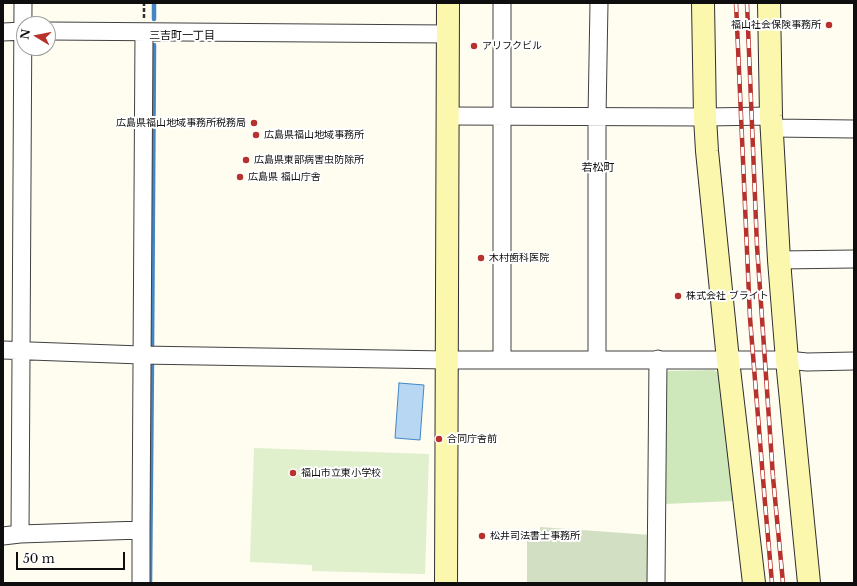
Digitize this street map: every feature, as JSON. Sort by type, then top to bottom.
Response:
[{"type":"street","points":[[23,3],[23,16]]},
{"type":"street","points":[[446,583],[448,360],[448,3]]},
{"type":"street","points":[[502,3],[502,360]]},
{"type":"street","points":[[597,359],[597,117],[599,3]]},
{"type":"street","points":[[703,3],[706,151],[728,360],[754,583]]},
{"type":"street","points":[[770,3],[772,122],[779,260],[787,360],[809,583]]},
{"type":"street","points":[[3,32],[16,31]]},
{"type":"street","points":[[56,31],[448,34]]},
{"type":"street","points":[[141,583],[141,530],[148,355],[144,32]]},
{"type":"street","points":[[20,534],[23,56]]},
{"type":"street","points":[[448,116],[705,117],[854,129]]},
{"type":"street","points":[[779,260],[854,259]]},
{"type":"street","points":[[3,350],[148,355],[448,360],[658,359],[787,360],[807,362],[854,361]]},
{"type":"street","points":[[656,583],[658,359]]},
{"type":"street","points":[[3,536],[20,534],[141,530]]},
{"type":"green space","points":[[714,370],[722,376],[733,501],[664,504],[665,371]]},
{"type":"green space","points":[[254,448],[429,454],[425,574],[312,571],[312,565],[250,562]]},
{"type":"green space","points":[[540,527],[651,535],[651,583],[527,583],[527,541],[539,542]]},
{"type":"water","points":[[399,383],[424,385],[420,440],[395,438]]},
{"type":"waterway","points":[[154,3],[154,19]]},
{"type":"waterway","points":[[152,351],[154,45]]},
{"type":"waterway","points":[[150,583],[152,359]]},
{"type":"railway","points":[[736,3],[750,318],[772,583]]},
{"type":"railway","points":[[747,3],[757,246],[773,477],[783,583]]},
{"type":"place","name":"福山社会保険事務所","points":[[829,25]]},
{"type":"place","name":"アリフクビル","points":[[474,46]]},
{"type":"place","name":"広島県福山地域事務所税務局","points":[[254,123]]},
{"type":"place","name":"広島県福山地域事務所","points":[[256,135]]},
{"type":"place","name":"広島県東部病害虫防除所","points":[[246,160]]},
{"type":"place","name":"広島県 福山庁舎","points":[[240,177]]},
{"type":"place","name":"木村歯科医院","points":[[481,258]]},
{"type":"place","name":"株式会社 ブライト","points":[[678,296]]},
{"type":"place","name":"合同庁舎前","points":[[439,439]]},
{"type":"place","name":"福山市立東小学校","points":[[293,473]]},
{"type":"place","name":"松井司法書士事務所","points":[[482,536]]},
{"type":"district","name":"三吉町一丁目","points":[[182,36]]},
{"type":"district","name":"若松町","points":[[598,168]]}]
